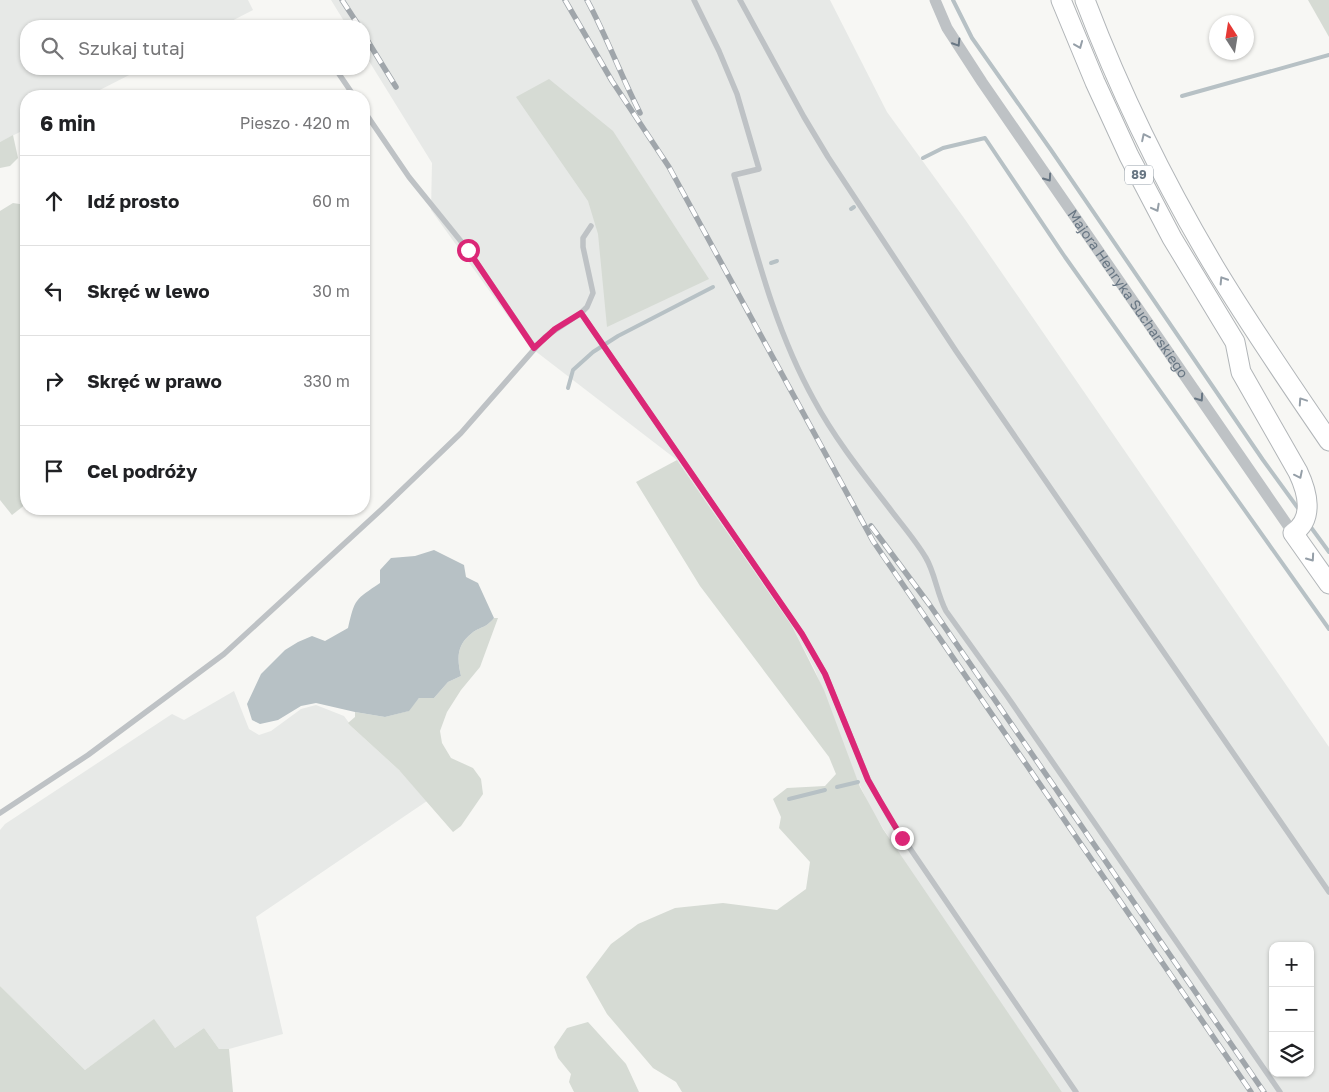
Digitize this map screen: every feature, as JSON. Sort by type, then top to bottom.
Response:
[{"type":"highway","name":"89","points":[[1061,0],[1095,82],[1129,156],[1172,238],[1235,342],[1242,372],[1306,489],[1307,504],[1303,524],[1293,532]]},
{"type":"highway","name":"89","points":[[1085,0],[1123,90],[1158,163],[1196,234],[1248,322],[1329,441]]},
{"type":"highway","name":"Majora Henryka Sucharskiego","points":[[1293,532],[1329,584]]},
{"type":"street","name":"Majora Henryka Sucharskiego","points":[[935,0],[947,28],[982,82],[1293,532]]},
{"type":"lane","points":[[694,0],[719,51],[744,114],[759,169],[734,175],[766,287],[784,337],[810,394],[842,445],[927,559],[946,611],[1008,696],[1280,1092]]},
{"type":"lane","points":[[740,0],[828,157],[956,351],[1329,892]]},
{"type":"lane","points":[[340,75],[350,90]]},
{"type":"lane","points":[[370,120],[409,177],[468,250],[534,348]]},
{"type":"lane","points":[[0,812],[88,755],[224,654],[375,516],[461,433],[534,348],[550,333],[581,313],[591,300],[593,293],[583,247],[583,238],[590,226]]},
{"type":"lane","points":[[581,313],[802,634],[825,674],[868,780],[890,819],[1076,1092]]},
{"type":"shaded area","points":[[0,0],[248,0],[253,10],[234,20],[20,20],[20,75],[129,75],[100,90],[20,90],[20,132],[0,142]]},
{"type":"shaded area","points":[[331,0],[830,0],[887,112],[964,218],[1329,747],[1329,1092],[1062,1092],[911,873],[871,809],[855,775],[815,670],[792,626],[677,460],[530,347],[431,210],[432,163],[370,63],[370,20],[343,20]]},
{"type":"shaded area","points":[[1308,0],[1329,0],[1329,37]]},
{"type":"shaded area","points":[[549,79],[613,131],[709,279],[607,327],[598,234],[588,201],[516,97]]},
{"type":"shaded area","points":[[13,135],[18,158],[10,166],[0,168],[0,142]]},
{"type":"shaded area","points":[[13,203],[20,204],[20,509],[12,515],[0,500],[0,211]]},
{"type":"shaded area","points":[[677,460],[792,626],[824,690],[860,787],[883,829],[1062,1092],[682,1092],[676,1082],[653,1068],[607,1014],[586,977],[611,944],[638,924],[675,908],[723,903],[777,910],[806,889],[810,862],[779,828],[781,817],[773,799],[787,788],[825,786],[836,774],[829,757],[700,586],[636,482]]},
{"type":"shaded area","points":[[434,550],[464,565],[466,577],[478,583],[494,618],[488,624],[472,633],[460,647],[459,664],[461,676],[448,682],[434,698],[419,698],[409,711],[385,717],[316,703],[301,706],[278,720],[260,724],[252,720],[247,704],[261,674],[285,650],[312,636],[325,641],[348,628],[352,611],[357,601],[380,583],[380,570],[391,558],[415,556]]},
{"type":"shaded area","points":[[494,618],[498,618],[480,667],[461,690],[447,712],[440,731],[442,743],[451,758],[473,768],[481,779],[483,794],[461,826],[453,832],[399,770],[348,723],[355,717],[355,712],[385,717],[408,711],[419,698],[434,698],[448,682],[461,676],[459,653],[463,642],[472,633],[488,624]]},
{"type":"shaded area","points":[[234,691],[249,729],[259,735],[271,731],[301,709],[316,705],[344,716],[353,728],[399,770],[427,801],[256,917],[283,1034],[229,1049],[219,1049],[204,1028],[175,1048],[154,1020],[85,1070],[0,986],[0,830],[5,824],[172,714],[184,720]]},
{"type":"shaded area","points":[[0,986],[85,1070],[154,1019],[175,1048],[204,1028],[219,1049],[229,1049],[233,1092],[0,1092]]},
{"type":"shaded area","points":[[588,1022],[626,1064],[639,1092],[574,1092],[569,1082],[571,1074],[558,1058],[554,1047],[567,1028]]},
{"type":"waterway","points":[[953,0],[972,38],[1300,511]]},
{"type":"waterway","points":[[1182,96],[1329,55]]},
{"type":"waterway","points":[[923,158],[943,148],[985,138],[1065,257],[1329,629]]},
{"type":"waterway","points":[[771,263],[777,261]]},
{"type":"waterway","points":[[568,388],[573,370],[593,352],[618,336],[713,287]]},
{"type":"waterway","points":[[1310,526],[1329,552]]},
{"type":"waterway","points":[[837,787],[858,782]]},
{"type":"waterway","points":[[789,799],[825,790]]},
{"type":"railway","points":[[342,0],[355,20]]},
{"type":"railway","points":[[565,0],[612,81],[669,167],[873,541],[1251,1092]]},
{"type":"railway","points":[[587,0],[640,113]]},
{"type":"railway","points":[[370,45],[396,87]]},
{"type":"railway","points":[[871,526],[929,604],[1264,1092]]},
{"type":"route","points":[[468,250],[534,348],[555,329],[581,313],[815,655],[834,694],[868,780],[902,838]]}]
